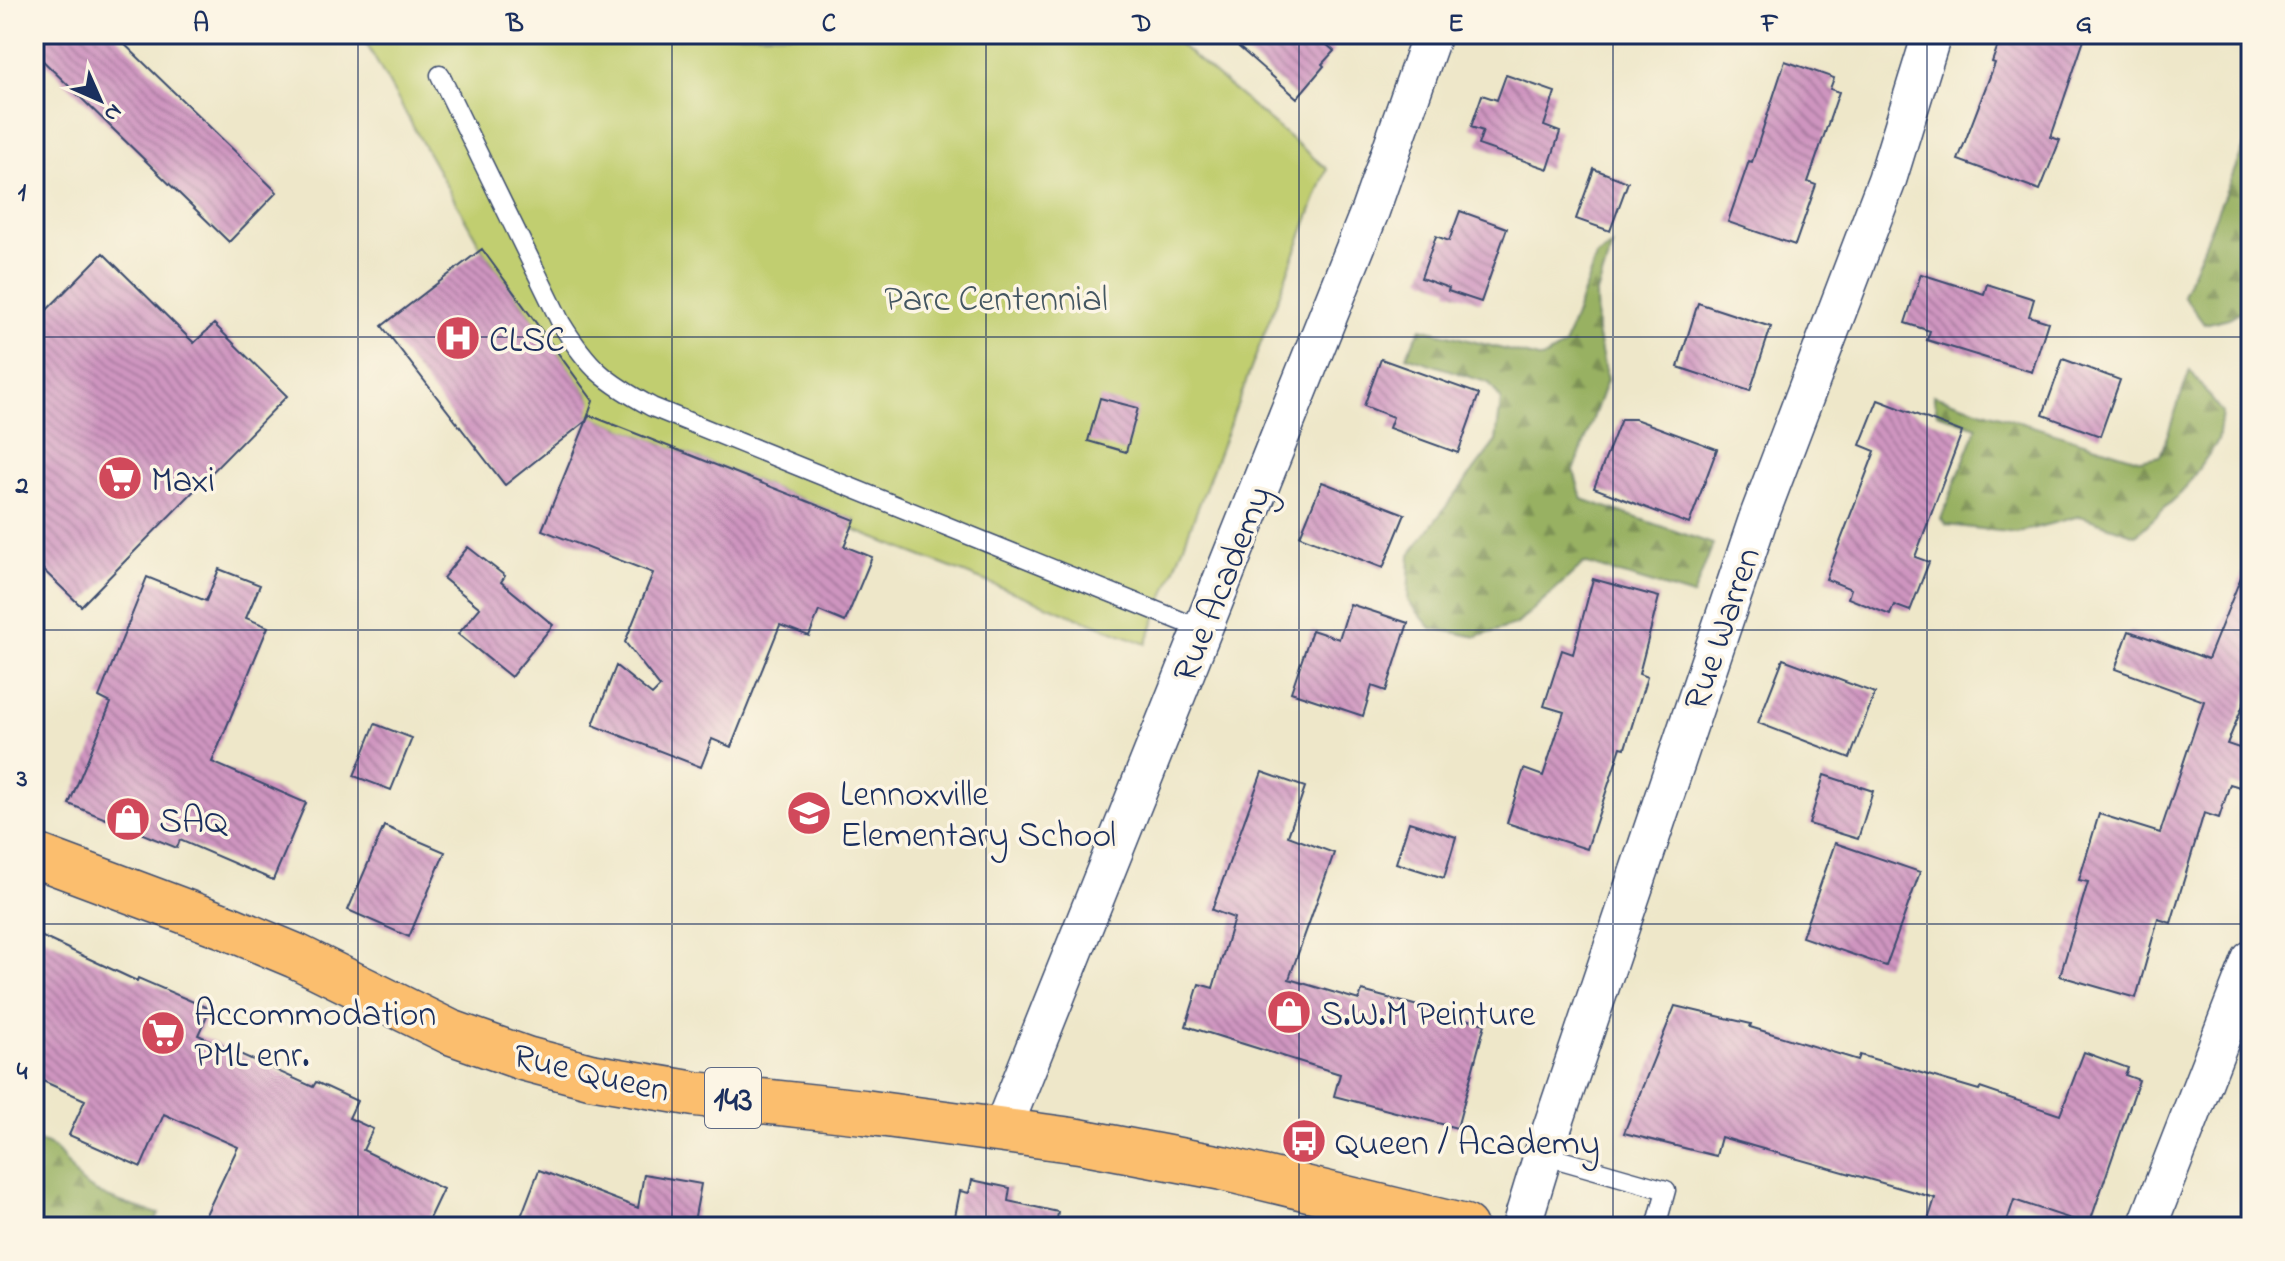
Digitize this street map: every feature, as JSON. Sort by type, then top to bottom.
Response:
[{"type":"main road","name":"Rue Queen","points":[[34,855],[296,956],[450,1032],[526,1059],[590,1076],[695,1094],[876,1113],[1079,1141],[1222,1168],[1465,1227]]},
{"type":"street","name":"Rue Academy","points":[[1002,1130],[1370,211],[1432,34]]},
{"type":"street","name":"Rue Warren","points":[[1521,1227],[1758,519],[1887,180],[1932,34]]},
{"type":"street","points":[[2147,1227],[2251,960]]},
{"type":"lane","points":[[440,75],[561,323],[580,354],[601,377],[652,407],[1201,629]]},
{"type":"lane","points":[[1543,1155],[1666,1190],[1656,1227]]},
{"type":"green space","name":"Parc Centennial","points":[[361,34],[1167,34],[1327,169],[1146,644],[851,529],[855,520],[588,415],[584,418],[589,396],[482,249]]},
{"type":"green space","points":[[2251,130],[2251,305],[2229,318],[2204,324],[2183,295]]},
{"type":"green space","points":[[1612,246],[1596,296],[1597,332],[1607,380],[1574,471],[1582,499],[1713,544],[1693,596],[1584,563],[1517,624],[1477,637],[1431,628],[1408,601],[1410,554],[1496,441],[1501,400],[1489,383],[1406,356],[1421,328],[1542,359],[1564,346],[1596,257]]},
{"type":"green space","points":[[2190,370],[2222,413],[2218,441],[2182,492],[2136,535],[2080,516],[2016,533],[1947,525],[1941,519],[1977,427],[1937,413],[1933,395],[2141,460],[2160,456]]},
{"type":"green space","points":[[34,1141],[52,1147],[78,1179],[92,1189],[159,1214],[152,1227],[34,1226]]},
{"type":"building","points":[[34,34],[114,34],[277,192],[229,242],[34,52]]},
{"type":"building","points":[[1224,34],[1315,34],[1334,51],[1297,98]]},
{"type":"building","points":[[2002,34],[2086,34],[2051,137],[2060,140],[2040,190],[1958,160],[1995,63],[1992,62]]},
{"type":"building","points":[[1785,61],[1834,78],[1830,89],[1839,92],[1808,182],[1816,185],[1795,245],[1728,222],[1749,161],[1752,162]]},
{"type":"building","points":[[1506,75],[1555,92],[1544,126],[1560,132],[1548,169],[1478,145],[1483,131],[1471,127],[1482,95],[1497,100]]},
{"type":"building","points":[[1594,169],[1628,182],[1610,231],[1576,219]]},
{"type":"building","points":[[1460,211],[1507,228],[1481,302],[1421,278],[1436,236],[1449,241]]},
{"type":"building","points":[[482,249],[593,401],[586,421],[505,485],[382,326]]},
{"type":"building","name":"Maxi","points":[[103,253],[194,343],[214,324],[287,396],[81,606],[34,561],[34,323]]},
{"type":"building","points":[[1921,274],[1984,294],[1987,284],[2034,299],[2029,316],[2048,322],[2032,372],[1927,340],[1930,331],[1905,323]]},
{"type":"building","points":[[1698,303],[1771,327],[1750,391],[1678,367]]},
{"type":"building","points":[[1381,359],[1479,394],[1458,453],[1389,428],[1393,417],[1364,406]]},
{"type":"building","points":[[2063,359],[2120,380],[2100,436],[2043,415]]},
{"type":"building","points":[[1100,398],[1138,408],[1126,452],[1088,441]]},
{"type":"building","points":[[1878,400],[1962,432],[1915,557],[1929,562],[1910,611],[1894,605],[1890,615],[1848,598],[1851,589],[1826,579],[1875,451],[1860,445]]},
{"type":"building","points":[[589,415],[855,520],[844,546],[872,557],[845,622],[819,611],[809,636],[780,625],[731,747],[712,739],[701,767],[593,725],[616,666],[652,695],[660,687],[625,642],[653,573],[542,530]]},
{"type":"building","points":[[1621,419],[1635,419],[1717,449],[1689,524],[1594,488]]},
{"type":"building","points":[[1322,482],[1405,514],[1383,568],[1300,536]]},
{"type":"building","points":[[468,547],[505,576],[501,582],[553,625],[511,677],[458,634],[480,608],[443,578]]},
{"type":"building","points":[[2249,557],[2251,686],[2227,744],[2251,752],[2251,764],[2243,788],[2230,784],[2219,818],[2204,813],[2171,923],[2158,919],[2136,998],[2060,976],[2088,882],[2079,880],[2099,814],[2160,833],[2204,701],[2115,669],[2129,631],[2208,659]]},
{"type":"building","points":[[219,569],[260,585],[246,618],[268,627],[212,762],[306,803],[273,880],[180,840],[177,848],[69,804],[111,703],[99,697],[147,577],[206,601]]},
{"type":"building","points":[[1593,579],[1659,597],[1639,674],[1647,677],[1625,748],[1621,747],[1587,849],[1507,823],[1524,769],[1543,776],[1564,712],[1544,706],[1562,650],[1573,654]]},
{"type":"building","points":[[1350,604],[1408,623],[1386,691],[1372,686],[1363,716],[1291,692],[1312,630],[1339,639]]},
{"type":"building","points":[[1783,659],[1875,693],[1850,758],[1758,723]]},
{"type":"building","points":[[375,724],[412,738],[391,790],[354,776]]},
{"type":"building","points":[[1262,772],[1305,787],[1288,836],[1334,853],[1289,979],[1359,1000],[1362,991],[1485,1024],[1457,1128],[1334,1096],[1340,1074],[1186,1026],[1199,984],[1213,988],[1234,918],[1212,910]]},
{"type":"building","points":[[1824,775],[1873,791],[1858,839],[1809,824]]},
{"type":"building","points":[[1409,822],[1456,837],[1444,878],[1396,863]]},
{"type":"building","points":[[384,826],[445,852],[409,937],[348,910]]},
{"type":"building","points":[[1835,843],[1920,872],[1886,966],[1802,937]]},
{"type":"building","points":[[34,933],[137,981],[138,978],[210,1009],[198,1035],[313,1087],[316,1082],[357,1101],[349,1118],[373,1129],[363,1150],[443,1189],[425,1227],[200,1227],[238,1147],[164,1114],[141,1167],[69,1135],[85,1100],[34,1077]]},
{"type":"building","points":[[1675,1006],[1751,1024],[1750,1027],[1858,1060],[1860,1055],[1980,1088],[2060,1115],[2084,1052],[2128,1068],[2125,1075],[2139,1080],[2089,1225],[2014,1200],[2005,1227],[1926,1227],[1935,1198],[1721,1137],[1716,1156],[1624,1133]]},
{"type":"building","points":[[539,1170],[638,1208],[644,1174],[701,1184],[693,1227],[517,1227]]},
{"type":"building","points":[[972,1180],[1010,1188],[1008,1201],[1058,1212],[1056,1227],[953,1227],[960,1191],[969,1193]]},
{"type":"place","name":"CLSC","points":[[458,338]]},
{"type":"place","name":"Maxi","points":[[120,478]]},
{"type":"place","name":"Lennoxville Elementary School","points":[[809,813]]},
{"type":"place","name":"SAQ","points":[[128,819]]},
{"type":"place","name":"S.W.M Peinture","points":[[1289,1012]]},
{"type":"place","name":"Accommodation PML enr.","points":[[163,1033]]},
{"type":"place","name":"Queen / Academy","points":[[1304,1141]]}]
